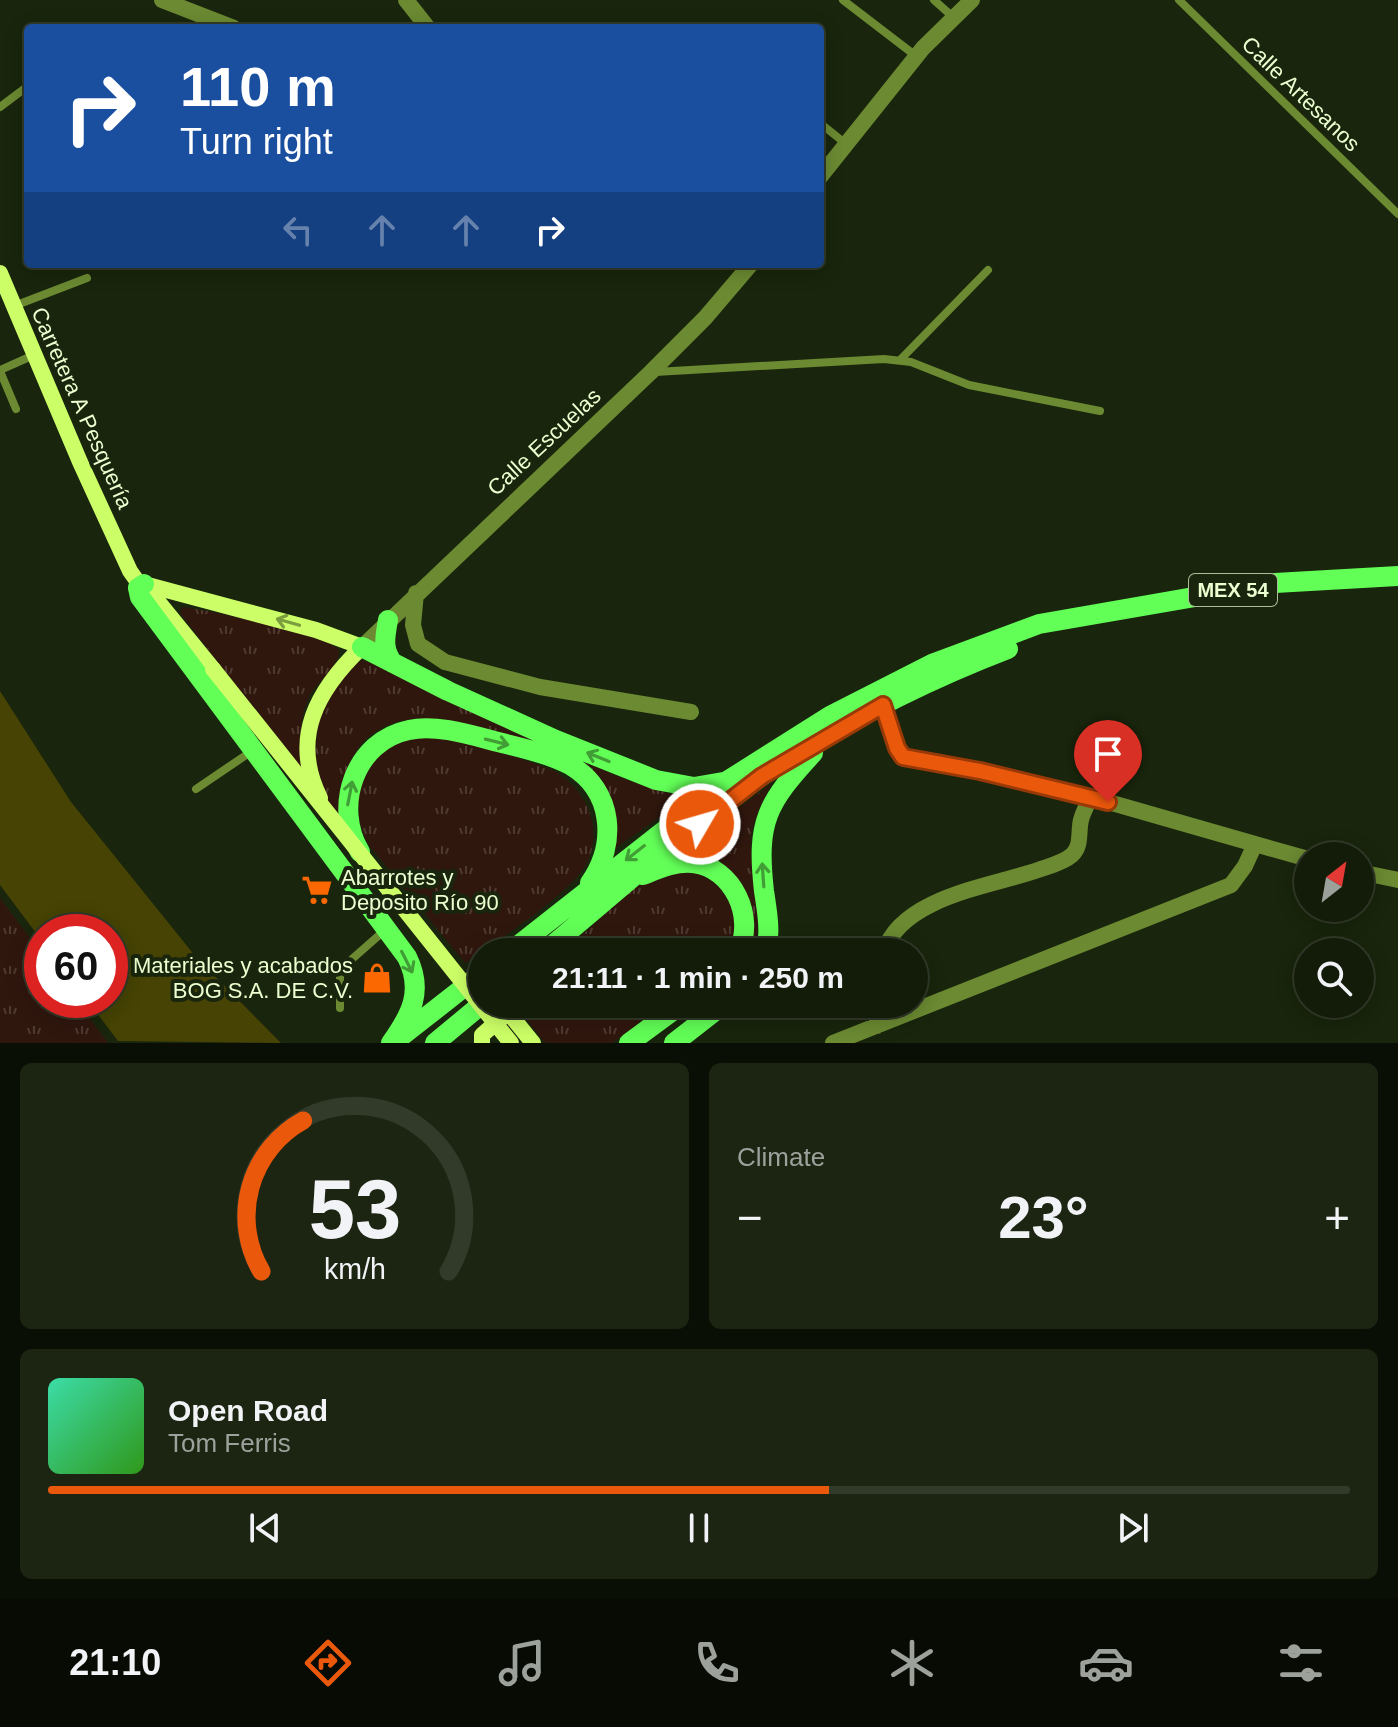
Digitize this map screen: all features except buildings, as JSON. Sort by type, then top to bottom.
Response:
[{"type":"main road","name":"Carretera A Pesquería","points":[[0,273],[80,462],[126,559],[141,585],[210,671]]},
{"type":"main road","name":"MEX 54","points":[[528,938],[727,781],[862,698],[972,655],[1042,636],[1069,621],[1275,583],[1398,576]]},
{"type":"main road","points":[[392,1043],[408,1017],[416,996],[413,970],[386,929],[140,597],[141,585],[316,630],[362,647],[543,734],[656,780],[694,787],[727,781]]},
{"type":"main road","points":[[388,620],[384,645],[393,663]]},
{"type":"main road","points":[[328,815],[310,779],[306,753],[312,715],[345,663],[362,647]]},
{"type":"main road","name":"MEX 54","points":[[561,938],[762,776],[972,655]]},
{"type":"main road","points":[[210,671],[368,865],[468,973]]},
{"type":"main road","points":[[210,671],[312,809],[508,1042]]},
{"type":"main road","points":[[368,865],[352,839],[348,795],[352,780],[372,750],[384,739],[420,728],[472,735],[519,747],[569,765],[587,779],[601,801],[608,820],[609,840],[603,862],[578,899]]},
{"type":"main road","points":[[768,938],[762,862],[765,819],[780,789],[827,736]]},
{"type":"main road","points":[[632,879],[685,863],[712,869],[731,886],[743,908],[743,938]]},
{"type":"main road","points":[[392,1043],[468,985]]},
{"type":"main road","points":[[482,1043],[482,1035],[506,1014],[533,1043]]},
{"type":"main road","points":[[435,1043],[468,1015]]},
{"type":"main road","points":[[491,1018],[508,1042]]},
{"type":"main road","points":[[630,1042],[663,1018]]},
{"type":"main road","points":[[674,1043],[706,1018]]},
{"type":"street","points":[[162,0],[224,24]]},
{"type":"street","points":[[824,172],[916,56],[972,0]]},
{"type":"street","points":[[405,1],[425,24]]},
{"type":"street","name":"Calle Escuelas","points":[[362,647],[651,372],[705,318],[748,268]]},
{"type":"street","points":[[416,593],[413,625],[418,644],[445,662],[540,687],[691,712]]},
{"type":"street","points":[[883,705],[903,757],[1091,797],[1294,855]]},
{"type":"street","points":[[892,938],[896,930],[941,900],[1026,874],[1071,856],[1077,849],[1082,816],[1091,797]]},
{"type":"street","points":[[833,1043],[1231,885],[1245,866],[1255,844]]},
{"type":"street","points":[[1374,875],[1398,880]]},
{"type":"street","points":[[877,1018],[877,1026]]},
{"type":"lane","points":[[843,0],[916,56]]},
{"type":"lane","points":[[934,0],[953,17]]},
{"type":"lane","name":"Calle Artesanos","points":[[1179,0],[1398,214]]},
{"type":"lane","points":[[0,107],[24,89]]},
{"type":"lane","points":[[824,126],[846,144]]},
{"type":"lane","points":[[900,360],[988,270]]},
{"type":"lane","points":[[14,306],[87,278]]},
{"type":"lane","points":[[16,409],[0,370],[34,355]]},
{"type":"lane","points":[[651,372],[900,360],[969,385],[1100,411]]},
{"type":"lane","points":[[196,789],[253,750]]},
{"type":"lane","points":[[340,1008],[340,975],[343,967],[386,929]]},
{"type":"green space","points":[[182,607],[290,630],[339,650],[336,662],[312,691],[305,706],[301,734],[302,772],[180,613]]},
{"type":"green space","points":[[360,660],[551,748],[645,786],[688,797],[614,849],[595,783],[447,720],[420,719],[397,722],[378,730],[363,742],[352,758],[345,778],[341,827],[329,809],[311,749],[323,700]]},
{"type":"green space","points":[[405,737],[451,739],[558,773],[579,792],[591,816],[593,841],[584,868],[563,891],[501,938],[468,938],[468,961],[465,963],[367,843],[361,826],[358,795],[361,781],[367,768],[389,746]]},
{"type":"green space","points":[[772,783],[758,811],[752,833],[757,938],[743,938],[728,869],[710,857],[685,849]]},
{"type":"green space","points":[[689,869],[713,883],[730,902],[734,913],[732,938],[579,938],[634,888],[655,877]]},
{"type":"green space","points":[[0,898],[24,930],[24,1018],[89,1018],[108,1043],[0,1043]]},
{"type":"green space","points":[[525,1018],[645,1018],[612,1043],[545,1043]]},
{"type":"shaded area","points":[[0,691],[71,802],[196,957],[281,1043],[118,1041],[101,1018],[128,1018],[128,914],[24,914],[24,917],[0,885]]},
{"type":"place","name":"Abarrotes y Deposito Río 90","points":[[317,890]]},
{"type":"place","name":"Materiales y acabados BOG S.A. DE C.V.","points":[[377,978]]},
{"type":"route","points":[[700,824],[762,776],[883,705],[903,757],[980,771],[1108,802]]}]
